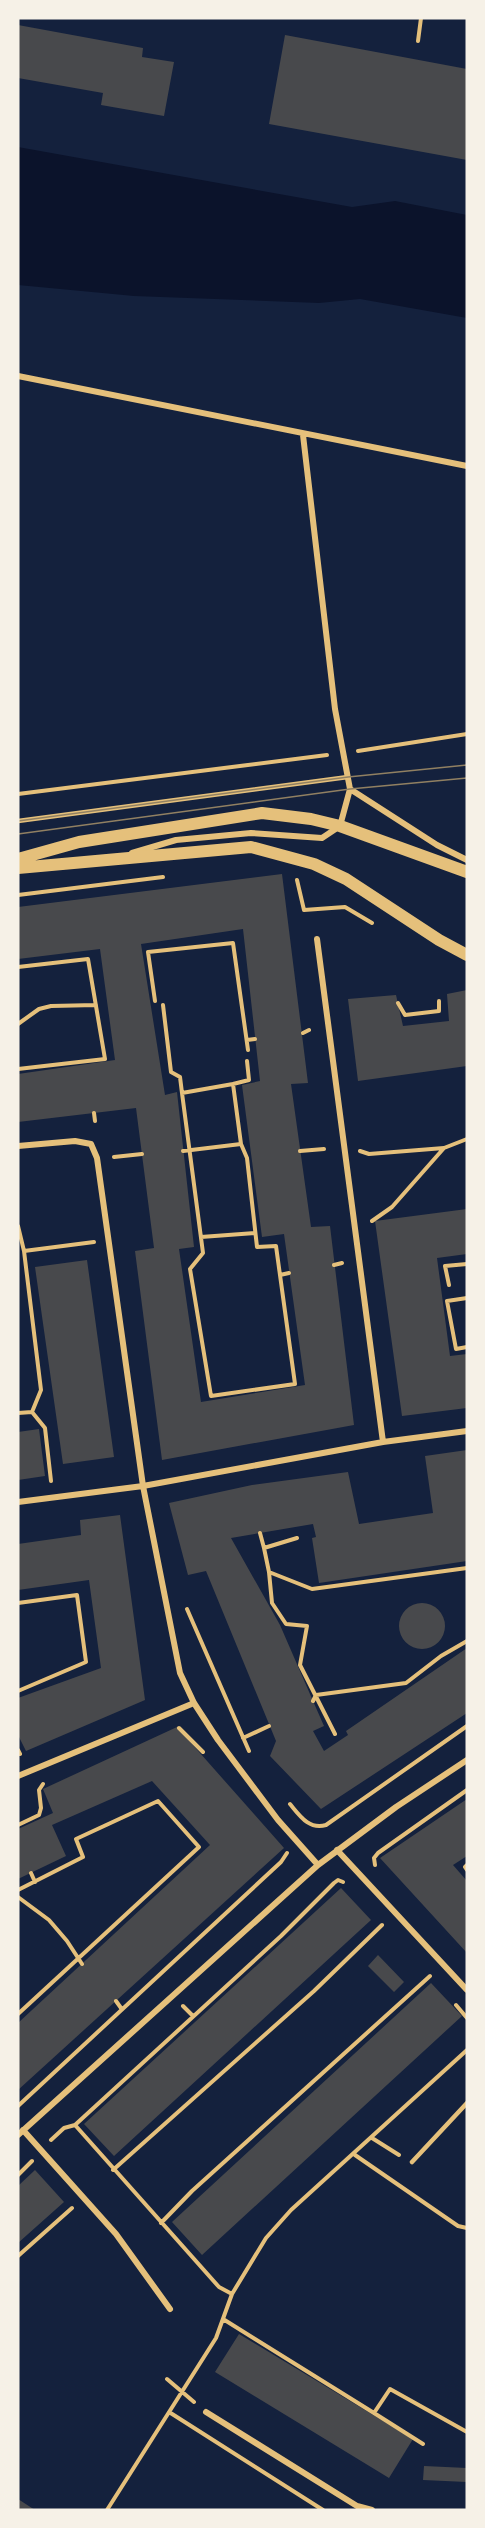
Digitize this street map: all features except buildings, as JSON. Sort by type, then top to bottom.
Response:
[{"type":"main road","points":[[18,859],[78,842],[262,813],[311,819],[340,826],[467,872]]},
{"type":"main road","points":[[18,868],[251,847],[290,856],[346,879],[467,955]]},
{"type":"street","points":[[18,376],[303,435],[467,466]]},
{"type":"street","points":[[114,858],[177,840],[251,833],[322,838],[340,826],[350,789],[335,709],[303,435]]},
{"type":"street","points":[[350,789],[437,845],[467,860]]},
{"type":"street","points":[[317,939],[383,1442]]},
{"type":"street","points":[[18,1146],[75,1141],[91,1144],[97,1158],[143,1486],[180,1673],[194,1703],[278,1820],[318,1865]]},
{"type":"street","points":[[18,1502],[143,1486],[383,1442],[467,1431]]},
{"type":"street","points":[[18,1776],[194,1703]]},
{"type":"street","points":[[170,2309],[116,2234],[41,2150],[21,2132],[318,1865],[396,1807],[467,1760]]},
{"type":"street","points":[[337,1850],[467,1990]]},
{"type":"street","points":[[206,2412],[357,2506],[372,2510]]},
{"type":"lane","points":[[18,821],[348,777]]},
{"type":"lane","points":[[412,2162],[467,2103]]},
{"type":"path","points":[[418,41],[421,18]]},
{"type":"path","points":[[18,794],[343,753],[467,734]]},
{"type":"path","points":[[294,870],[304,910],[345,907],[382,928]]},
{"type":"path","points":[[18,895],[169,876]]},
{"type":"path","points":[[155,1001],[148,952],[233,943],[248,1050]]},
{"type":"path","points":[[18,968],[88,959],[105,1059],[18,1069]]},
{"type":"path","points":[[398,1003],[405,1015],[439,1011],[439,1000]]},
{"type":"path","points":[[18,1024],[39,1008],[96,1005]]},
{"type":"path","points":[[163,1005],[171,1072],[180,1077],[186,1150],[203,1252],[190,1269],[211,1396],[295,1384],[276,1246],[256,1247],[249,1158],[241,1144],[233,1084]]},
{"type":"path","points":[[303,1033],[309,1030]]},
{"type":"path","points":[[247,1040],[255,1039]]},
{"type":"path","points":[[182,1093],[249,1080],[248,1060]]},
{"type":"path","points":[[94,1113],[95,1121]]},
{"type":"path","points":[[359,1151],[369,1154],[444,1148],[467,1139]]},
{"type":"path","points":[[186,1150],[241,1144]]},
{"type":"path","points":[[370,1224],[374,1218],[392,1207],[444,1148]]},
{"type":"path","points":[[300,1151],[324,1149]]},
{"type":"path","points":[[114,1157],[142,1154]]},
{"type":"path","points":[[18,1226],[24,1251],[41,1390],[32,1412]]},
{"type":"path","points":[[201,1237],[255,1233]]},
{"type":"path","points":[[24,1251],[110,1240]]},
{"type":"path","points":[[334,1265],[342,1263]]},
{"type":"path","points":[[449,1285],[445,1266],[467,1263]]},
{"type":"path","points":[[280,1275],[289,1273]]},
{"type":"path","points":[[467,1298],[447,1301],[456,1349],[467,1347]]},
{"type":"path","points":[[449,1344],[454,1343]]},
{"type":"path","points":[[18,1413],[32,1412]]},
{"type":"path","points":[[32,1412],[45,1428],[52,1498]]},
{"type":"path","points":[[260,1533],[269,1572],[272,1603],[286,1624],[307,1626],[300,1665],[335,1734]]},
{"type":"path","points":[[264,1548],[297,1538]]},
{"type":"path","points":[[269,1572],[312,1589],[467,1568]]},
{"type":"path","points":[[18,1603],[77,1595],[86,1662],[18,1691]]},
{"type":"path","points":[[186,1607],[251,1755]]},
{"type":"path","points":[[316,1695],[406,1683],[441,1656],[467,1641]]},
{"type":"path","points":[[313,1701],[316,1695]]},
{"type":"path","points":[[173,1728],[177,1726],[185,1731],[208,1756]]},
{"type":"path","points":[[243,1738],[270,1726]]},
{"type":"path","points":[[282,1796],[311,1826],[326,1825],[467,1726]]},
{"type":"path","points":[[18,1826],[39,1815],[41,1808],[39,1790],[43,1784],[54,1779]]},
{"type":"path","points":[[383,1873],[375,1864],[374,1858],[378,1853],[467,1790]]},
{"type":"path","points":[[18,1890],[83,1857],[75,1839],[158,1801],[199,1847],[18,2014]]},
{"type":"path","points":[[448,1804],[452,1809]]},
{"type":"path","points":[[18,2106],[281,1862],[287,1850]]},
{"type":"path","points":[[31,1873],[35,1882]]},
{"type":"path","points":[[41,2150],[64,2128],[75,2126],[281,1936],[338,1880],[351,1890]]},
{"type":"path","points":[[18,1897],[49,1920],[67,1941],[82,1964]]},
{"type":"path","points":[[374,1916],[390,1933]]},
{"type":"path","points":[[113,2170],[314,1991],[382,1925]]},
{"type":"path","points":[[422,1967],[438,1984]]},
{"type":"path","points":[[161,2223],[192,2191],[430,1976]]},
{"type":"path","points":[[116,2001],[121,2008]]},
{"type":"path","points":[[452,2001],[467,2018]]},
{"type":"path","points":[[107,2510],[216,2338],[232,2294],[266,2238],[291,2210],[355,2155],[467,2050]]},
{"type":"path","points":[[75,2126],[219,2287],[232,2294]]},
{"type":"path","points":[[372,2138],[412,2162]]},
{"type":"path","points":[[355,2155],[458,2226],[467,2228]]},
{"type":"path","points":[[18,2256],[84,2198]]},
{"type":"path","points":[[223,2319],[423,2444]]},
{"type":"path","points":[[167,2379],[206,2412]]},
{"type":"path","points":[[374,2413],[390,2390],[467,2432]]},
{"type":"path","points":[[169,2412],[323,2510]]},
{"type":"water","points":[[18,147],[352,207],[395,201],[467,215],[467,318],[360,299],[319,303],[134,296],[18,285]]},
{"type":"tram line","points":[[18,821],[348,777],[467,765]]},
{"type":"tram line","points":[[18,834],[350,789],[467,778]]}]
